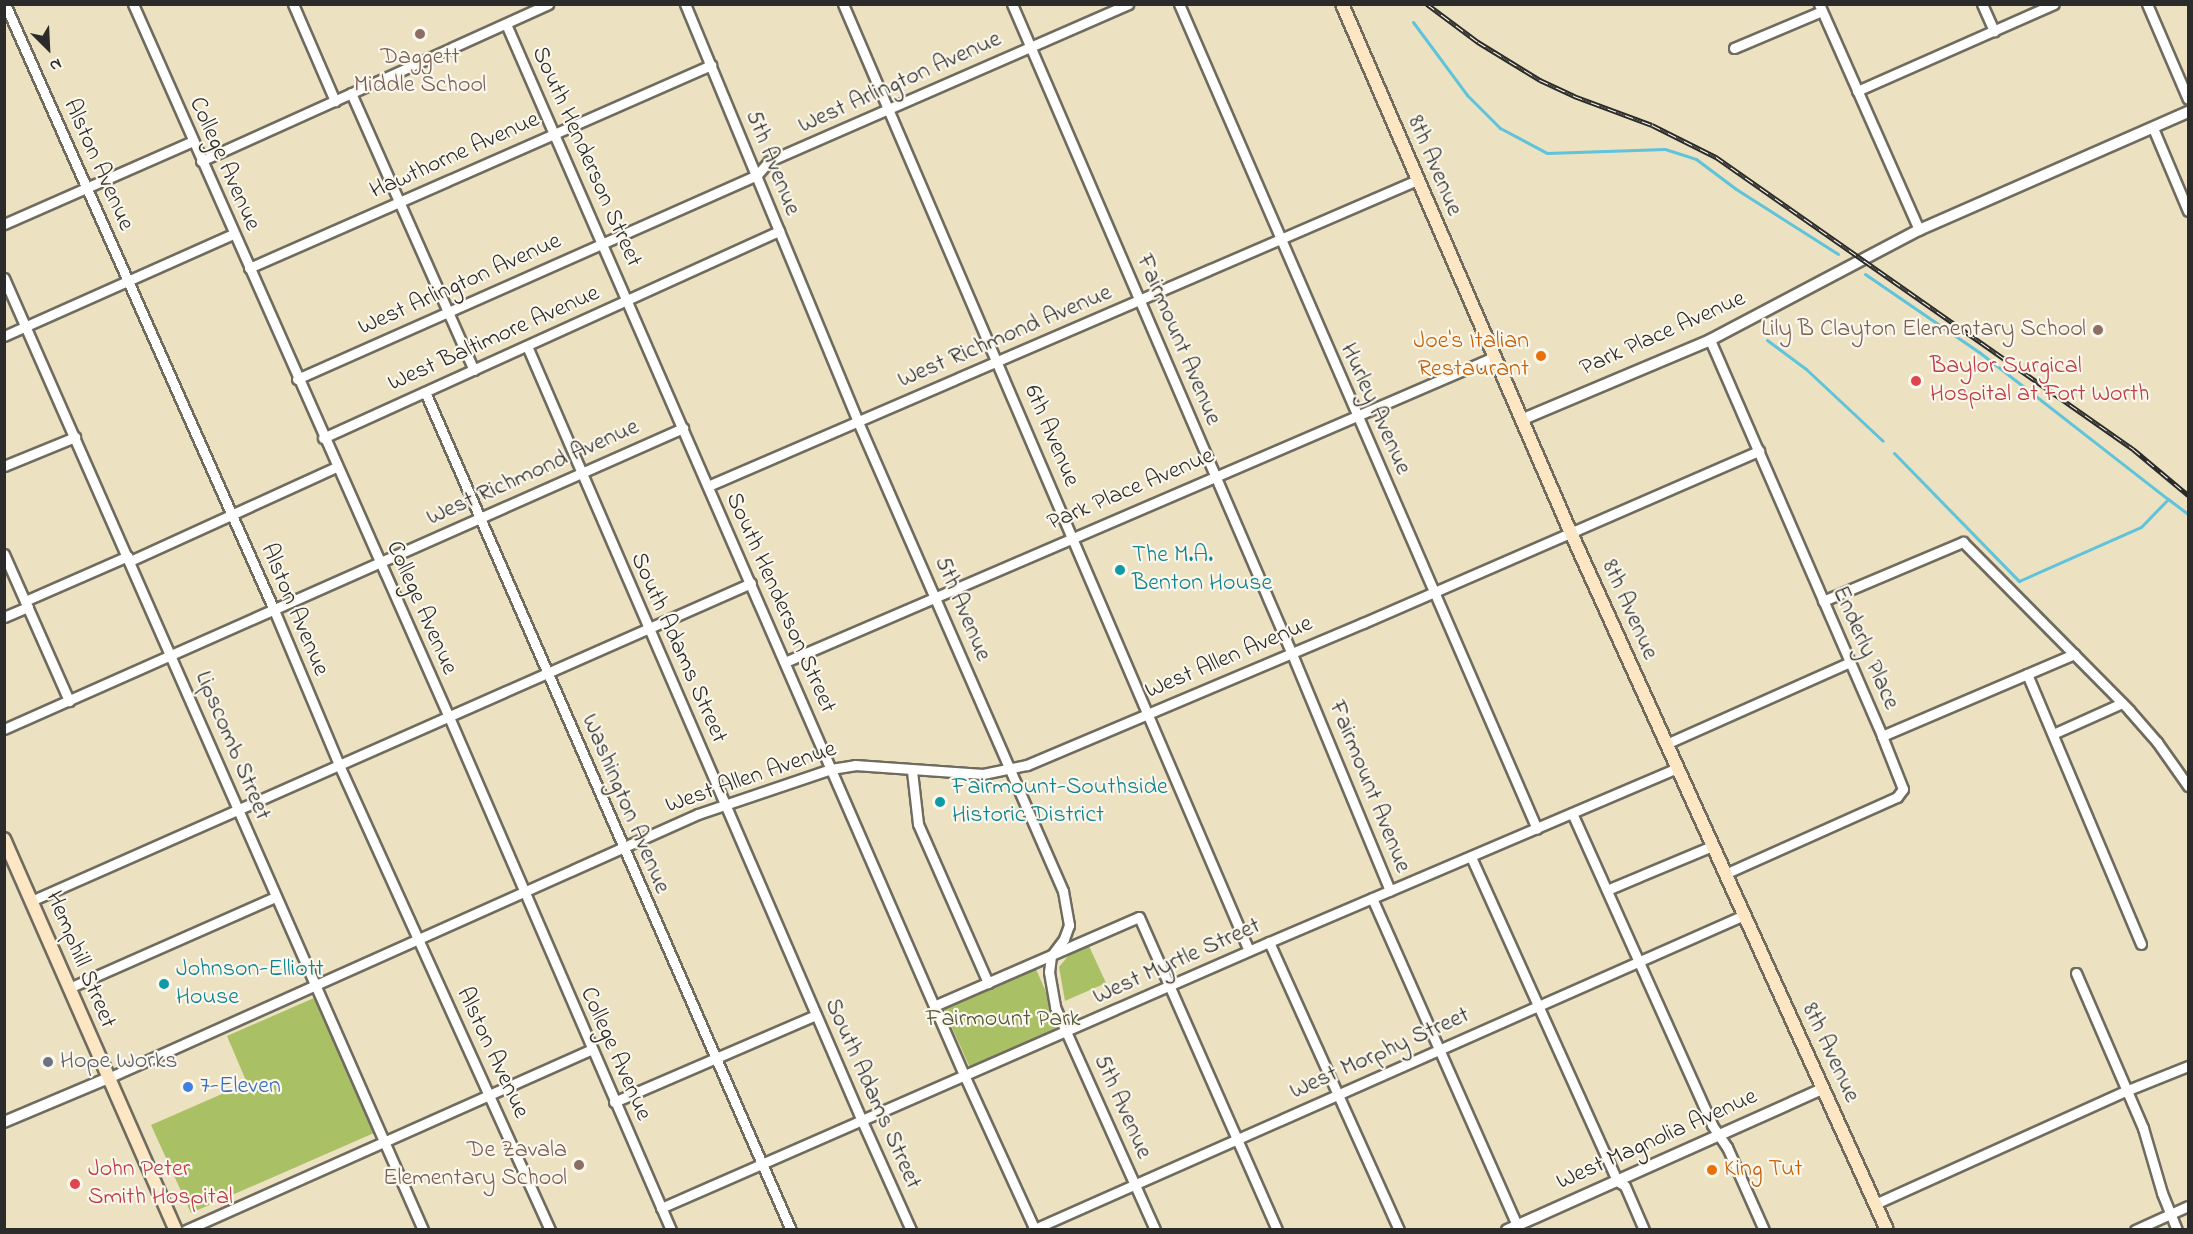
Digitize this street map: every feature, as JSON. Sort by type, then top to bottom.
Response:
[{"type":"main road","name":"8th Avenue","points":[[1342,4],[1571,534],[1887,1230]]},
{"type":"main road","name":"Hemphill Street","points":[[4,839],[176,1230]]},
{"type":"street","name":"Alston Avenue","points":[[5,4],[274,610],[339,765],[550,1230]]},
{"type":"street","name":"College Avenue","points":[[133,4],[323,438],[449,717],[591,1050],[671,1230]]},
{"type":"street","points":[[293,4],[335,101]]},
{"type":"street","points":[[201,161],[548,4]]},
{"type":"street","name":"5th Avenue","points":[[685,4],[858,422],[1063,891],[1069,925],[1064,939],[1051,956],[1050,989],[1054,1007],[1155,1230]]},
{"type":"street","name":"6th Avenue","points":[[843,4],[1249,951]]},
{"type":"street","name":"Fairmount Avenue","points":[[1012,4],[1292,654],[1390,891]]},
{"type":"street","name":"West Arlington Avenue","points":[[297,379],[757,176],[769,161],[1128,4]]},
{"type":"street","name":"Hurley Avenue","points":[[1179,4],[1537,829]]},
{"type":"street","points":[[1982,4],[1994,31]]},
{"type":"street","points":[[1857,91],[2054,4]]},
{"type":"street","points":[[2147,4],[2188,99]]},
{"type":"street","points":[[1734,48],[1820,8],[1919,230]]},
{"type":"street","name":"South Henderson Street","points":[[506,24],[965,1077],[1034,1229]]},
{"type":"street","name":"Hawthorne Avenue","points":[[249,268],[711,65]]},
{"type":"street","points":[[351,93],[474,370]]},
{"type":"street","name":"Park Place Avenue","points":[[1521,420],[1710,340],[1818,281],[1919,230],[2188,112]]},
{"type":"street","points":[[2153,128],[2188,211]]},
{"type":"street","points":[[4,224],[193,141]]},
{"type":"street","name":"West Richmond Avenue","points":[[708,486],[1417,180]]},
{"type":"street","name":"West Baltimore Avenue","points":[[323,438],[778,231]]},
{"type":"street","points":[[4,336],[234,234]]},
{"type":"street","name":"Lipscomb Street","points":[[4,278],[423,1230]]},
{"type":"street","name":"Enderly Place","points":[[1710,340],[1902,783],[1901,794],[1725,874]]},
{"type":"street","name":"South Adams Street","points":[[527,346],[580,474],[911,1230]]},
{"type":"street","name":"Park Place Avenue","points":[[785,662],[1494,357]]},
{"type":"street","name":"Washington Avenue","points":[[425,392],[622,848],[791,1230]]},
{"type":"street","name":"West Richmond Avenue","points":[[4,729],[683,428]]},
{"type":"street","points":[[4,466],[75,437]]},
{"type":"street","name":"West Allen Avenue","points":[[4,1122],[725,804],[831,769],[855,765],[912,771],[983,774],[1027,765],[1292,654],[1759,452]]},
{"type":"street","points":[[4,617],[26,604],[336,467]]},
{"type":"street","points":[[1823,601],[1963,542],[2122,703],[2157,742],[2188,786]]},
{"type":"street","points":[[4,554],[69,701]]},
{"type":"street","points":[[31,901],[751,583]]},
{"type":"street","points":[[1882,736],[2074,654]]},
{"type":"street","points":[[1666,744],[1850,662]]},
{"type":"street","points":[[2027,674],[2053,734],[2054,745],[2141,944]]},
{"type":"street","points":[[2053,734],[2122,703]]},
{"type":"street","name":"West Myrtle Street","points":[[661,1208],[965,1077],[1269,942],[1677,768]]},
{"type":"street","points":[[912,771],[920,832],[988,983]]},
{"type":"street","points":[[1572,813],[1712,1125],[1719,1135],[1764,1230]]},
{"type":"street","points":[[1607,890],[1712,846]]},
{"type":"street","points":[[1471,857],[1617,1180],[1625,1186],[1644,1230]]},
{"type":"street","points":[[69,988],[275,897]]},
{"type":"street","name":"Fairmount Avenue","points":[[1372,898],[1514,1228]]},
{"type":"street","name":"West Morphy Street","points":[[1034,1229],[1744,915]]},
{"type":"street","points":[[934,1006],[1139,917],[1277,1230]]},
{"type":"street","points":[[1269,942],[1399,1230]]},
{"type":"street","points":[[2076,973],[2128,1090],[2177,1230]]},
{"type":"street","points":[[614,1102],[816,1015]]},
{"type":"street","points":[[186,1230],[591,1050]]},
{"type":"street","points":[[1875,1204],[2128,1090],[2188,1066]]},
{"type":"street","name":"West Magnolia Avenue","points":[[1514,1228],[1824,1088]]},
{"type":"street","points":[[2135,1230],[2188,1206]]},
{"type":"green space","points":[[1089,946],[1106,983],[1065,1001],[1059,967],[1069,955]]},
{"type":"green space","name":"Fairmount Park","points":[[1036,969],[1062,1029],[971,1070],[944,1010]]},
{"type":"green space","points":[[314,998],[374,1133],[191,1213],[151,1125],[247,1083],[227,1036]]},
{"type":"waterway","points":[[1413,22],[1467,95],[1500,128],[1547,153],[1665,149],[1696,159],[1736,189],[1838,254]]},
{"type":"waterway","points":[[1865,274],[1979,352],[2168,499]]},
{"type":"waterway","points":[[1767,340],[1806,369],[1883,441]]},
{"type":"waterway","points":[[1894,453],[2019,581],[2141,527],[2168,499],[2188,514]]},
{"type":"railway","points":[[1427,4],[1478,42],[1540,80],[1574,96],[1652,125],[1716,157],[2133,449],[2188,495]]},
{"type":"place","name":"Daggett Middle School","points":[[420,34]]},
{"type":"place","name":"Lily B Clayton Elementary School","points":[[2098,330]]},
{"type":"place","name":"Joe's Italian Restaurant","points":[[1541,356]]},
{"type":"place","name":"Baylor Surgical Hospital at Fort Worth","points":[[1916,381]]},
{"type":"place","name":"The M.A. Benton House","points":[[1120,570]]},
{"type":"place","name":"Fairmount-Southside Historic District","points":[[940,802]]},
{"type":"place","name":"Johnson-Elliott House","points":[[164,984]]},
{"type":"place","name":"Hope Works","points":[[48,1062]]},
{"type":"place","name":"7-Eleven","points":[[188,1087]]},
{"type":"place","name":"De Zavala Elementary School","points":[[579,1165]]},
{"type":"place","name":"King Tut","points":[[1712,1170]]},
{"type":"place","name":"John Peter Smith Hospital","points":[[75,1184]]}]
